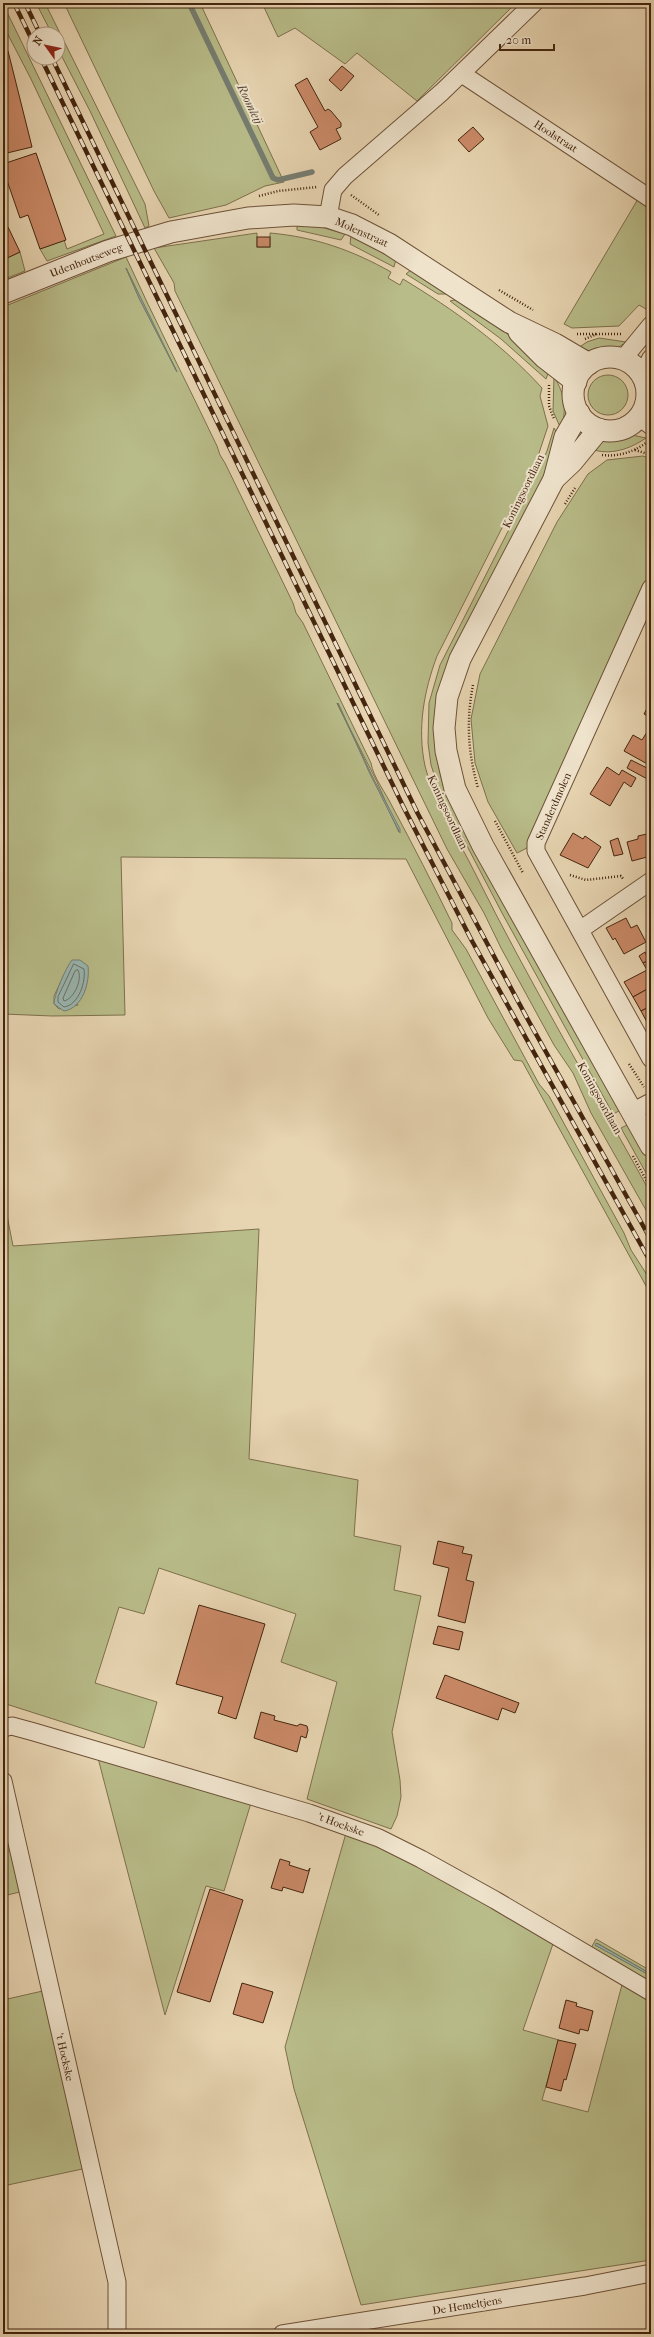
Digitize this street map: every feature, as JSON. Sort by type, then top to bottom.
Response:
[{"type":"street","points":[[328,217],[333,190],[345,176],[462,74],[534,3]]},
{"type":"street","name":"Hoolstraat","points":[[462,74],[651,199]]},
{"type":"street","name":"Molenstraat","points":[[171,232],[248,218],[294,215],[328,217],[352,225],[389,244],[509,322],[555,344],[589,364]]},
{"type":"street","name":"Udenhoutseweg","points":[[3,293],[108,251],[171,232]]},
{"type":"street","name":"Molenstraat","points":[[509,322],[545,358],[576,382]]},
{"type":"street","points":[[623,359],[651,324]]},
{"type":"street","points":[[602,358],[623,359],[630,363],[646,366],[647,396],[645,421],[620,430],[599,429],[584,420],[579,413],[574,400],[576,382],[580,373],[589,364],[602,358]]},
{"type":"street","name":"Koningsoordlaan","points":[[579,413],[566,437],[554,479],[460,659],[447,697],[444,728],[446,751],[455,789],[483,846],[651,1146]]},
{"type":"street","name":"Koningsoordlaan","points":[[554,479],[572,462],[599,429]]},
{"type":"street","name":"Standerdmolen","points":[[651,588],[536,843],[536,851],[651,1059]]},
{"type":"street","points":[[580,930],[651,881]]},
{"type":"street","points":[[632,1112],[651,1102]]},
{"type":"street","name":"'t Hoekske","points":[[3,1728],[12,1726],[34,1732],[323,1817],[379,1838],[488,1896],[651,1992]]},
{"type":"street","name":"'t Hoekske","points":[[3,1781],[117,2282],[117,2334]]},
{"type":"street","name":"De Hemeltjens","points":[[282,2334],[585,2286],[651,2273]]},
{"type":"path","name":"Molenstraat","points":[[352,196],[385,220]]},
{"type":"path","points":[[496,288],[536,312]]},
{"type":"path","points":[[570,330],[577,334],[597,334]]},
{"type":"path","points":[[544,381],[549,385]]},
{"type":"path","points":[[550,425],[552,417]]},
{"type":"path","points":[[635,450],[651,456]]},
{"type":"path","points":[[597,460],[606,456]]},
{"type":"path","name":"Koningsoordlaan","points":[[527,486],[536,467]]},
{"type":"path","points":[[561,510],[577,484]]},
{"type":"path","points":[[474,680],[469,704],[468,732],[470,761],[479,793]]},
{"type":"path","points":[[491,814],[525,877]]},
{"type":"path","points":[[550,876],[561,871],[586,880],[621,876],[631,896]]},
{"type":"path","points":[[631,1153],[651,1189]]},
{"type":"green space","points":[[36,3],[45,3],[56,26],[48,26]]},
{"type":"green space","points":[[64,3],[200,3],[284,182],[265,186],[226,205],[169,218],[154,191]]},
{"type":"green space","points":[[262,3],[516,3],[417,101],[357,53],[345,64],[295,28],[278,37]]},
{"type":"green space","points":[[3,4],[26,51],[26,66],[33,66],[116,236],[47,261],[40,249],[64,240],[67,249],[104,234],[31,79],[3,25]]},
{"type":"green space","points":[[66,45],[145,204],[149,226],[145,228],[90,111],[66,64]]},
{"type":"green space","points":[[651,177],[651,312],[639,305],[619,326],[572,328],[564,324]]},
{"type":"green space","points":[[297,225],[321,227],[345,234],[341,240],[297,230]]},
{"type":"green space","points":[[257,233],[257,247],[270,247],[270,233],[287,235],[318,241],[333,246],[362,257],[391,272],[388,278],[400,285],[403,279],[459,315],[476,328],[510,356],[542,388],[540,396],[548,426],[537,459],[437,656],[432,669],[423,710],[423,752],[429,780],[447,821],[517,954],[651,1194],[651,1219],[591,1113],[573,1073],[554,1045],[501,948],[484,913],[447,849],[175,291],[174,283],[154,248]]},
{"type":"green space","points":[[351,236],[396,259],[394,267],[350,244]]},
{"type":"green space","points":[[20,252],[25,271],[5,279],[3,278],[3,260]]},
{"type":"green space","points":[[126,257],[220,455],[293,603],[296,613],[303,623],[371,763],[377,779],[408,835],[452,923],[452,930],[466,949],[539,1084],[549,1096],[624,1233],[631,1250],[651,1281],[651,1295],[522,1061],[514,1060],[488,1018],[406,859],[121,857],[125,1015],[52,1016],[3,1014],[3,307]],"holes":[[[126,268],[176,370],[139,298]],[[337,703],[377,782],[399,832]],[[65,973],[78,1005],[59,1009],[54,1004],[54,996]]]},
{"type":"green space","points":[[412,269],[448,294],[438,294],[406,274]]},
{"type":"green space","points":[[460,299],[514,339],[549,371],[546,379],[501,339],[450,301]]},
{"type":"green space","points":[[599,338],[626,342],[615,349],[603,351],[591,351],[578,348],[587,342]]},
{"type":"green space","points":[[608,375],[616,377],[622,381],[626,387],[628,395],[626,403],[622,409],[616,413],[608,415],[600,413],[594,409],[590,403],[588,395],[590,387],[594,381],[600,377]]},
{"type":"green space","points":[[554,377],[561,389],[564,402],[564,415],[561,429],[553,411]]},
{"type":"green space","points":[[554,428],[558,435],[553,459],[437,697],[435,709],[435,744],[445,791],[621,1110],[613,1114],[502,913],[442,798],[431,765],[428,743],[429,703],[440,665],[528,492],[547,451]]},
{"type":"green space","points":[[632,435],[646,438],[620,450],[605,452],[591,449],[601,442]]},
{"type":"green space","points":[[643,456],[651,459],[651,573],[527,848],[517,853],[488,802],[475,763],[471,719],[480,674],[557,522],[588,474],[607,460]]},
{"type":"green space","points":[[629,1124],[651,1164],[651,1182],[621,1128]]},
{"type":"green space","points":[[3,1195],[13,1246],[259,1229],[249,1459],[358,1480],[354,1536],[401,1546],[394,1590],[421,1596],[392,1732],[400,1780],[401,1797],[397,1816],[391,1829],[307,1799],[337,1682],[281,1662],[296,1614],[159,1568],[144,1614],[119,1607],[95,1683],[157,1702],[144,1748],[3,1703]]},
{"type":"green space","points":[[98,1758],[251,1803],[224,1891],[206,1886],[165,2015]]},
{"type":"green space","points":[[3,1801],[24,1891],[3,1896]]},
{"type":"green space","points":[[346,1833],[381,1846],[554,1941],[523,2030],[559,2040],[542,2100],[588,2112],[623,1981],[651,1996],[651,2260],[361,2305],[294,2089],[285,2047]]},
{"type":"green space","points":[[596,1939],[651,1971],[651,1974],[597,1943],[595,1945],[651,1976],[651,1985],[590,1950]]},
{"type":"green space","points":[[47,1990],[87,2168],[3,2186],[3,2000]]},
{"type":"water","points":[[126,268],[177,372],[139,298]]},
{"type":"water","points":[[338,703],[371,774],[400,829],[400,833],[370,774]]},
{"type":"water","points":[[72,960],[80,960],[88,966],[88,979],[84,993],[80,1000],[71,1009],[64,1011],[54,1004],[61,981]]},
{"type":"water","points":[[596,1943],[651,1974],[651,1976],[595,1945]]},
{"type":"building","points":[[8,51],[32,147],[7,153],[3,138],[3,52]]},
{"type":"building","points":[[342,66],[354,76],[341,91],[329,80]]},
{"type":"building","points":[[307,78],[325,111],[328,109],[331,111],[341,123],[341,127],[336,129],[341,139],[320,150],[310,132],[318,127],[295,85]]},
{"type":"building","points":[[473,127],[484,139],[469,152],[458,140]]},
{"type":"building","points":[[36,153],[66,240],[40,249],[28,215],[20,218],[3,169],[3,164]]},
{"type":"building","points":[[8,227],[20,252],[3,260],[3,229]]},
{"type":"building","points":[[257,237],[270,237],[270,247],[257,247]]},
{"type":"building","points":[[651,701],[651,718],[644,714]]},
{"type":"building","points":[[647,732],[651,734],[651,766],[624,751],[633,735],[642,740]]},
{"type":"building","points":[[631,760],[651,770],[651,781],[627,768]]},
{"type":"building","points":[[607,767],[619,775],[622,770],[636,778],[631,787],[624,782],[610,806],[590,794]]},
{"type":"building","points":[[573,833],[583,839],[585,836],[601,847],[588,868],[560,855]]},
{"type":"building","points":[[651,833],[651,856],[632,861],[627,842],[638,839],[638,836]]},
{"type":"building","points":[[618,838],[623,854],[614,856],[610,841]]},
{"type":"building","points":[[626,918],[631,928],[637,925],[646,942],[624,954],[615,938],[613,940],[606,928]]},
{"type":"building","points":[[645,952],[649,960],[643,963],[639,956]]},
{"type":"building","points":[[649,960],[651,964],[651,987],[633,997],[624,982],[647,970],[643,963]]},
{"type":"building","points":[[651,987],[651,1006],[641,1011],[633,997]]},
{"type":"building","points":[[651,1006],[651,1024],[649,1026],[641,1011]]},
{"type":"building","points":[[438,1541],[464,1547],[462,1553],[472,1555],[466,1580],[474,1582],[465,1623],[438,1616],[449,1568],[433,1564]]},
{"type":"building","points":[[199,1605],[265,1624],[236,1719],[218,1713],[223,1697],[176,1684]]},
{"type":"building","points":[[438,1626],[463,1632],[459,1650],[433,1644]]},
{"type":"building","points":[[445,1675],[519,1703],[515,1713],[502,1708],[498,1720],[436,1698]]},
{"type":"building","points":[[261,1712],[275,1716],[274,1720],[297,1726],[300,1724],[307,1726],[308,1730],[306,1738],[301,1736],[297,1752],[254,1738]]},
{"type":"building","points":[[280,1859],[290,1862],[289,1865],[308,1871],[310,1868],[303,1893],[283,1887],[282,1891],[271,1888]]},
{"type":"building","points":[[210,1889],[243,1900],[210,2002],[177,1992]]},
{"type":"building","points":[[3,1972],[7,1985],[3,1986]]},
{"type":"building","points":[[242,1983],[273,1992],[263,2023],[233,2014]]},
{"type":"building","points":[[566,2000],[577,2003],[576,2006],[593,2011],[588,2031],[580,2029],[579,2034],[559,2028]]},
{"type":"building","points":[[558,2040],[576,2044],[566,2080],[564,2079],[561,2091],[546,2087]]},
{"type":"waterway","name":"Roomleij","points":[[189,3],[273,178],[278,180],[312,172]]},
{"type":"railway","points":[[14,3],[26,28]]},
{"type":"railway","points":[[25,3],[36,26]]},
{"type":"railway","points":[[45,66],[403,806],[472,941],[651,1263]]},
{"type":"railway","points":[[56,66],[418,814],[527,1018],[651,1240]]}]
